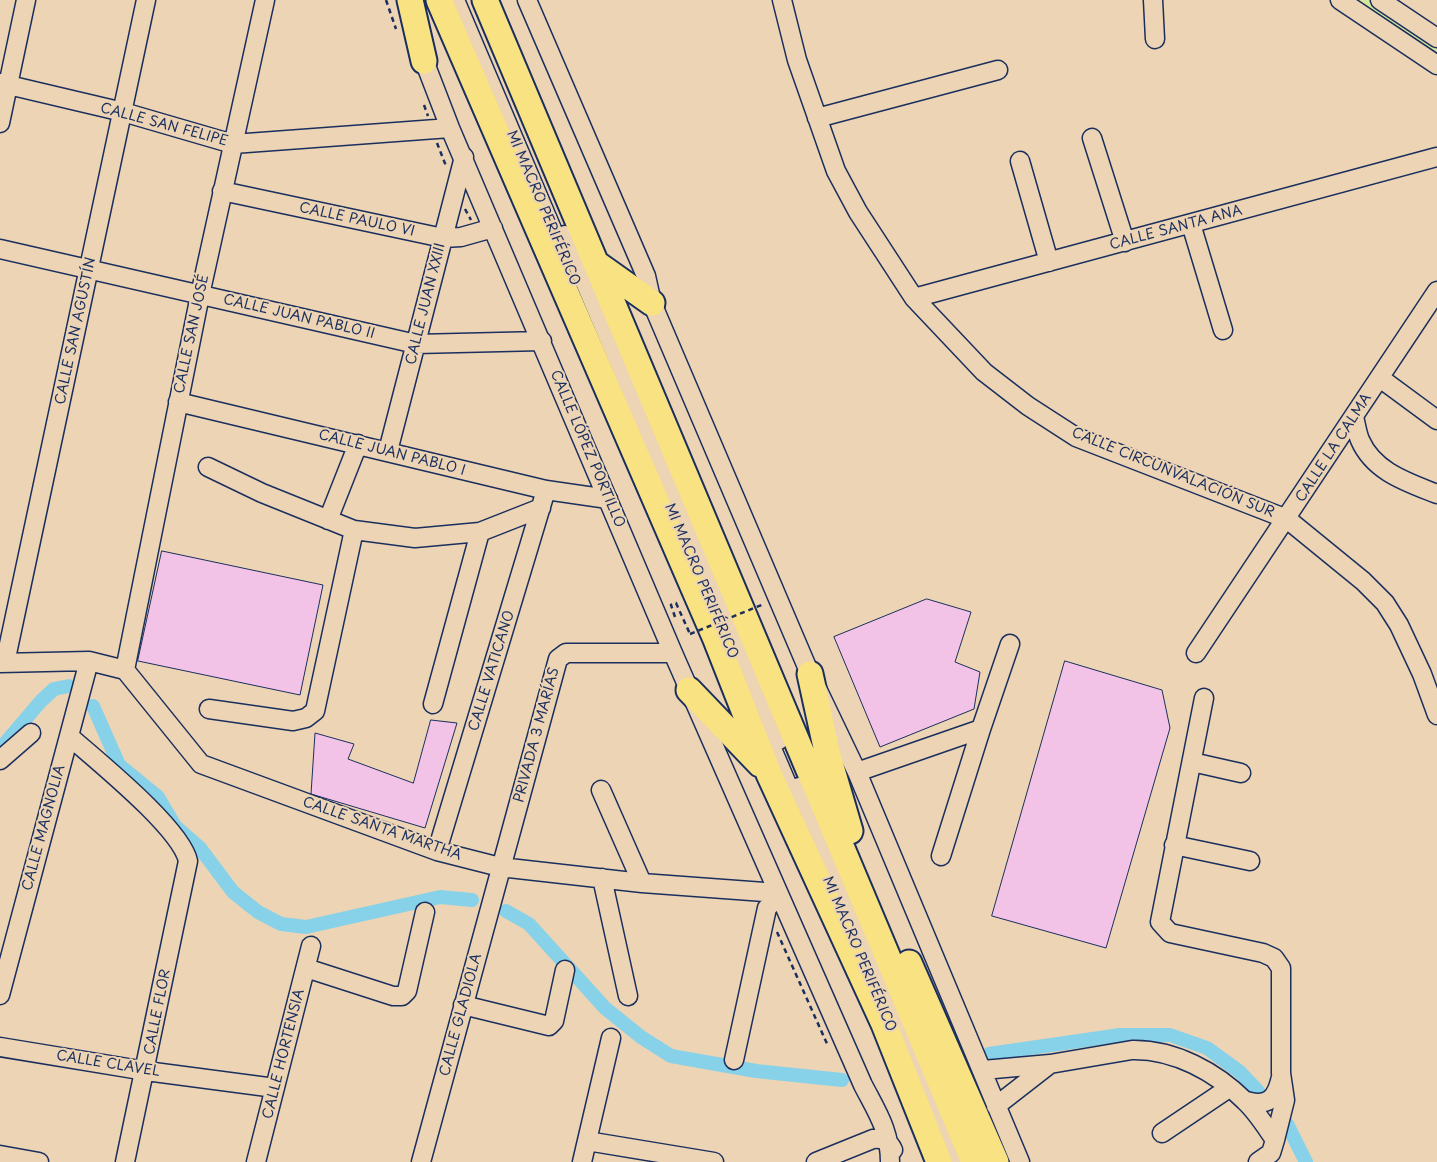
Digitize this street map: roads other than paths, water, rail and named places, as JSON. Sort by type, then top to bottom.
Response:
[{"type":"highway","points":[[410,0],[424,61]]},
{"type":"highway","points":[[438,0],[715,637],[769,774],[884,1024],[939,1162]]},
{"type":"highway","points":[[486,0],[974,1162]]},
{"type":"highway","points":[[598,264],[652,303]]},
{"type":"highway","points":[[757,645],[777,670],[996,1162]]},
{"type":"highway","points":[[810,674],[826,748],[850,831]]},
{"type":"highway","points":[[689,690],[769,774]]},
{"type":"highway","points":[[914,1103],[918,1162]]},
{"type":"street","points":[[0,123],[4,84],[26,0]]},
{"type":"street","name":"CALLE SAN AGUSTÍN","points":[[3,663],[90,270],[146,0]]},
{"type":"street","name":"CALLE SAN JOSÉ","points":[[125,670],[200,295],[265,0]]},
{"type":"street","name":"CALLE LÓPEZ PORTILLO","points":[[401,0],[450,128],[464,157],[492,228],[542,341],[673,653],[778,894],[863,1085],[885,1127],[899,1162]]},
{"type":"street","name":"MI MACRO PERIFÉRICO","points":[[455,0],[948,1162]]},
{"type":"street","name":"MI MACRO PERIFÉRICO","points":[[466,0],[958,1162]]},
{"type":"street","points":[[527,0],[646,276],[652,303],[810,674],[857,772],[1020,1162]]},
{"type":"street","name":"CALLE CIRCUNVALACIÓN SUR","points":[[782,0],[797,60],[836,171],[858,212],[914,298],[984,372],[1028,406],[1076,437],[1287,519],[1364,581],[1386,603],[1399,625],[1422,674],[1437,715]]},
{"type":"street","points":[[1153,0],[1155,39]]},
{"type":"street","points":[[1340,0],[1437,65]]},
{"type":"street","points":[[1380,0],[1437,38]]},
{"type":"street","points":[[817,118],[998,70]]},
{"type":"street","name":"CALLE SAN FELIPE","points":[[4,84],[123,112],[233,144],[450,128]]},
{"type":"street","points":[[1092,138],[1125,242]]},
{"type":"street","name":"CALLE JUAN XXIII","points":[[388,451],[464,157]]},
{"type":"street","name":"CALLE SANTA ANA","points":[[914,298],[1437,157]]},
{"type":"street","points":[[1020,161],[1049,262]]},
{"type":"street","name":"CALLE PAULO VI","points":[[222,191],[443,238],[461,237],[492,228]]},
{"type":"street","points":[[1191,224],[1223,330]]},
{"type":"street","name":"CALLE JUAN PABLO II","points":[[0,249],[416,344],[542,341]]},
{"type":"street","name":"CALLE LA CALMA","points":[[1196,653],[1380,378],[1431,310],[1437,291]]},
{"type":"street","points":[[1380,378],[1437,420]]},
{"type":"street","name":"CALLE JUAN PABLO I","points":[[178,402],[546,490],[608,499]]},
{"type":"street","points":[[1354,417],[1360,440],[1376,463],[1395,477],[1437,494]]},
{"type":"street","points":[[328,520],[358,444]]},
{"type":"street","points":[[208,467],[262,493],[354,530],[415,538],[480,532],[541,508]]},
{"type":"street","name":"CALLE VATICANO","points":[[437,851],[546,490]]},
{"type":"street","points":[[209,709],[293,721],[306,718],[315,711],[354,530]]},
{"type":"street","points":[[433,704],[480,532]]},
{"type":"street","points":[[941,856],[1010,644]]},
{"type":"street","name":"PRIVADA 3 MARÍAS","points":[[500,867],[560,655],[566,653],[673,653]]},
{"type":"street","points":[[3,663],[88,661],[125,670]]},
{"type":"street","name":"CALLE MAGNOLIA","points":[[0,995],[88,661]]},
{"type":"street","name":"CALLE SANTA MARTHA","points":[[125,670],[201,764],[437,851],[500,867],[642,883],[778,894]]},
{"type":"street","points":[[1204,698],[1160,917],[1162,926],[1170,933],[1263,953],[1279,963],[1283,974],[1281,1073],[1278,1090],[1271,1100],[1265,1104],[1246,1101]]},
{"type":"street","points":[[857,772],[981,729]]},
{"type":"street","points":[[0,760],[31,733]]},
{"type":"street","name":"CALLE FLOR","points":[[69,736],[150,808],[184,850],[188,861],[146,1071],[125,1162]]},
{"type":"street","points":[[1192,762],[1241,773]]},
{"type":"street","points":[[601,790],[642,883]]},
{"type":"street","points":[[1174,845],[1250,861]]},
{"type":"street","name":"CALLE GLADIOLA","points":[[421,1162],[500,867]]},
{"type":"street","points":[[602,878],[628,996]]},
{"type":"street","points":[[734,1060],[767,908],[778,894]]},
{"type":"street","points":[[306,968],[393,996],[402,996],[407,990],[425,912]]},
{"type":"street","name":"CALLE HORTENSIA","points":[[256,1162],[311,946]]},
{"type":"street","points":[[463,1005],[549,1026],[554,1021],[565,970]]},
{"type":"street","points":[[582,1162],[611,1038]]},
{"type":"street","name":"CALLE CLAVEL","points":[[0,1047],[146,1071],[275,1088]]},
{"type":"street","points":[[983,1070],[1050,1064],[1146,1050],[1183,1060],[1213,1075],[1246,1101],[1276,1140]]},
{"type":"street","points":[[996,1106],[1050,1064]]},
{"type":"street","points":[[1258,1162],[1271,1153],[1276,1140],[1285,1100],[1281,1073]]},
{"type":"street","points":[[1162,1133],[1229,1088]]},
{"type":"street","points":[[822,1161],[873,1139],[881,1138],[890,1143],[890,1162]]},
{"type":"street","points":[[587,1141],[714,1162]]},
{"type":"street","points":[[10,1158],[39,1162]]},
{"type":"waterway","points":[[0,749],[41,701],[54,689],[69,686]]},
{"type":"waterway","points":[[93,706],[119,765],[158,797],[175,826],[200,848],[233,892],[258,912],[281,924],[306,927],[440,897],[472,900]]},
{"type":"waterway","points":[[506,911],[529,924],[605,1008],[641,1037],[671,1056],[756,1071],[842,1080]]},
{"type":"waterway","points":[[989,1054],[1120,1035],[1170,1035],[1207,1048],[1240,1072],[1258,1091]]},
{"type":"waterway","points":[[1287,1124],[1306,1162]]}]
